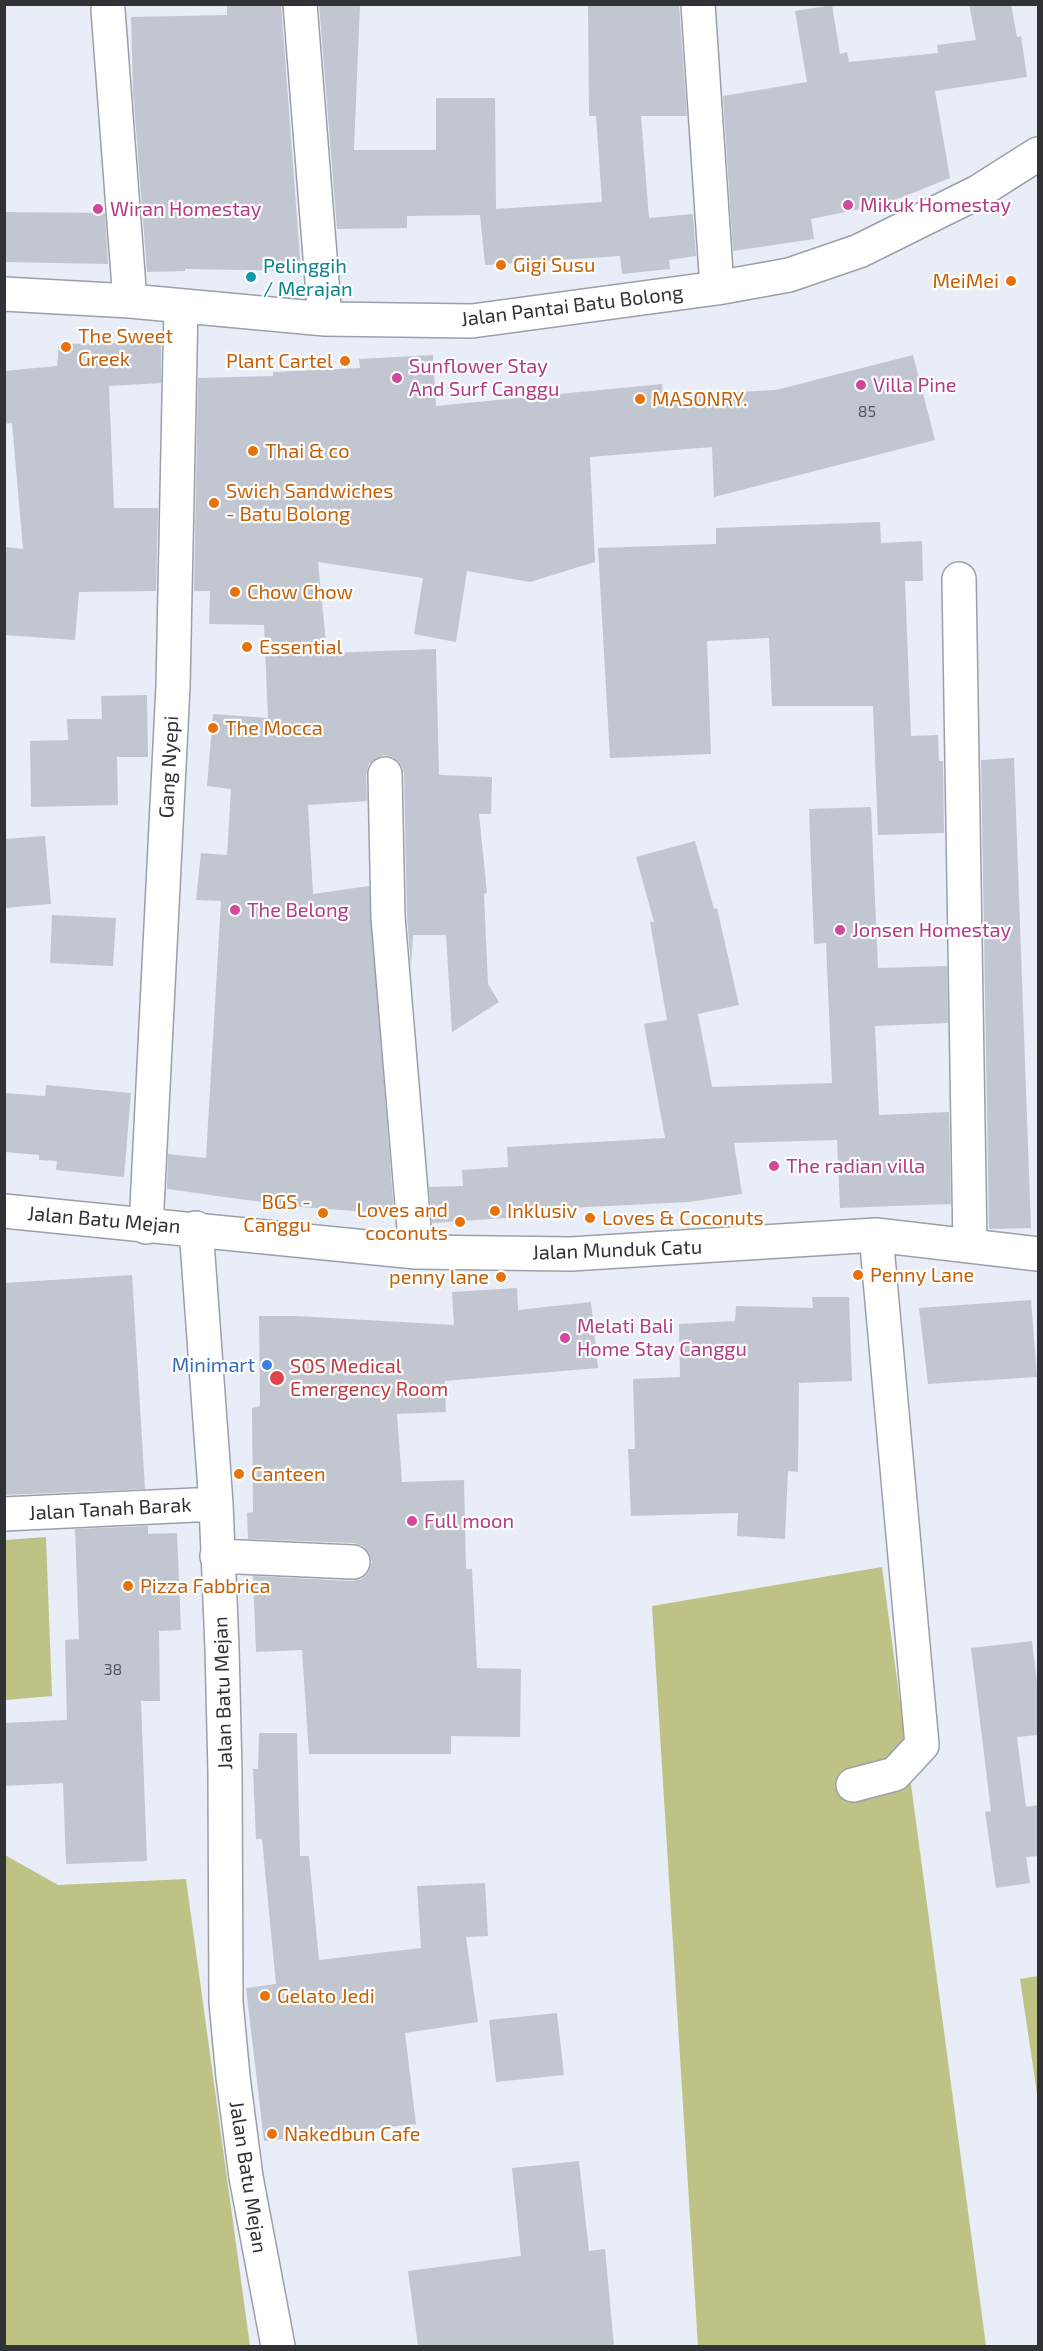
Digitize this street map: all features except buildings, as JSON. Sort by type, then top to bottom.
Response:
[{"type":"street","points":[[300,4],[325,319]]},
{"type":"street","points":[[698,4],[717,288]]},
{"type":"street","points":[[108,10],[130,301]]},
{"type":"street","name":"Jalan Pantai Batu Bolong","points":[[4,294],[130,301],[325,319],[472,321],[717,288],[789,275],[859,250],[978,192],[1038,154]]},
{"type":"street","name":"Gang Nyepi","points":[[146,1227],[173,686],[181,306]]},
{"type":"street","points":[[959,579],[970,1246]]},
{"type":"street","points":[[385,774],[388,917],[416,1252]]},
{"type":"street","name":"Jalan Batu Mejan","points":[[4,1211],[146,1227],[196,1228],[216,1504],[225,1772],[226,2001],[232,2077],[246,2177],[278,2346]]},
{"type":"street","name":"Jalan Munduk Catu","points":[[196,1228],[416,1252],[571,1254],[876,1235],[1038,1254]]},
{"type":"street","points":[[853,1785],[895,1774],[922,1744],[876,1235]]},
{"type":"street","name":"Jalan Tanah Barak","points":[[4,1514],[216,1504]]},
{"type":"street","points":[[217,1556],[353,1562]]},
{"type":"green space","points":[[46,1537],[52,1696],[5,1700],[5,1540]]},
{"type":"green space","points":[[882,1567],[986,2346],[698,2346],[652,1606]]},
{"type":"green space","points":[[5,1855],[58,1885],[186,1879],[250,2346],[5,2346]]},
{"type":"green space","points":[[1038,1976],[1038,2100],[1020,1979]]},
{"type":"place","name":"Mikuk Homestay","points":[[848,205]]},
{"type":"place","name":"Wiran Homestay","points":[[98,209]]},
{"type":"place","name":"Gigi Susu","points":[[501,265]]},
{"type":"place","name":"Pelinggih / Merajan","points":[[251,277]]},
{"type":"place","name":"MeiMei","points":[[1011,281]]},
{"type":"place","name":"The Sweet Greek","points":[[66,347]]},
{"type":"place","name":"Plant Cartel","points":[[345,361]]},
{"type":"place","name":"Sunflower Stay And Surf Canggu","points":[[397,378]]},
{"type":"place","name":"Villa Pine","points":[[861,385]]},
{"type":"place","name":"MASONRY.","points":[[640,399]]},
{"type":"place","name":"Thai & co","points":[[253,451]]},
{"type":"place","name":"Swich Sandwiches - Batu Bolong","points":[[214,503]]},
{"type":"place","name":"Chow Chow","points":[[235,592]]},
{"type":"place","name":"Essential","points":[[247,647]]},
{"type":"place","name":"The Mocca","points":[[213,728]]},
{"type":"place","name":"The Belong","points":[[235,910]]},
{"type":"place","name":"Jonsen Homestay","points":[[840,930]]},
{"type":"place","name":"The radian villa","points":[[774,1166]]},
{"type":"place","name":"Inklusiv","points":[[495,1211]]},
{"type":"place","name":"BGS - Canggu","points":[[323,1213]]},
{"type":"place","name":"Loves & Coconuts","points":[[590,1218]]},
{"type":"place","name":"Loves and coconuts","points":[[460,1222]]},
{"type":"place","name":"Penny Lane","points":[[858,1275]]},
{"type":"place","name":"penny lane","points":[[501,1277]]},
{"type":"place","name":"Melati Bali Home Stay Canggu","points":[[565,1338]]},
{"type":"place","name":"Minimart","points":[[267,1365]]},
{"type":"place","name":"SOS Medical Emergency Room","points":[[277,1378]]},
{"type":"place","name":"Canteen","points":[[239,1474]]},
{"type":"place","name":"Full moon","points":[[412,1521]]},
{"type":"place","name":"Pizza Fabbrica","points":[[128,1586]]},
{"type":"place","name":"Gelato Jedi","points":[[265,1996]]},
{"type":"place","name":"Nakedbun Cafe","points":[[272,2134]]}]
